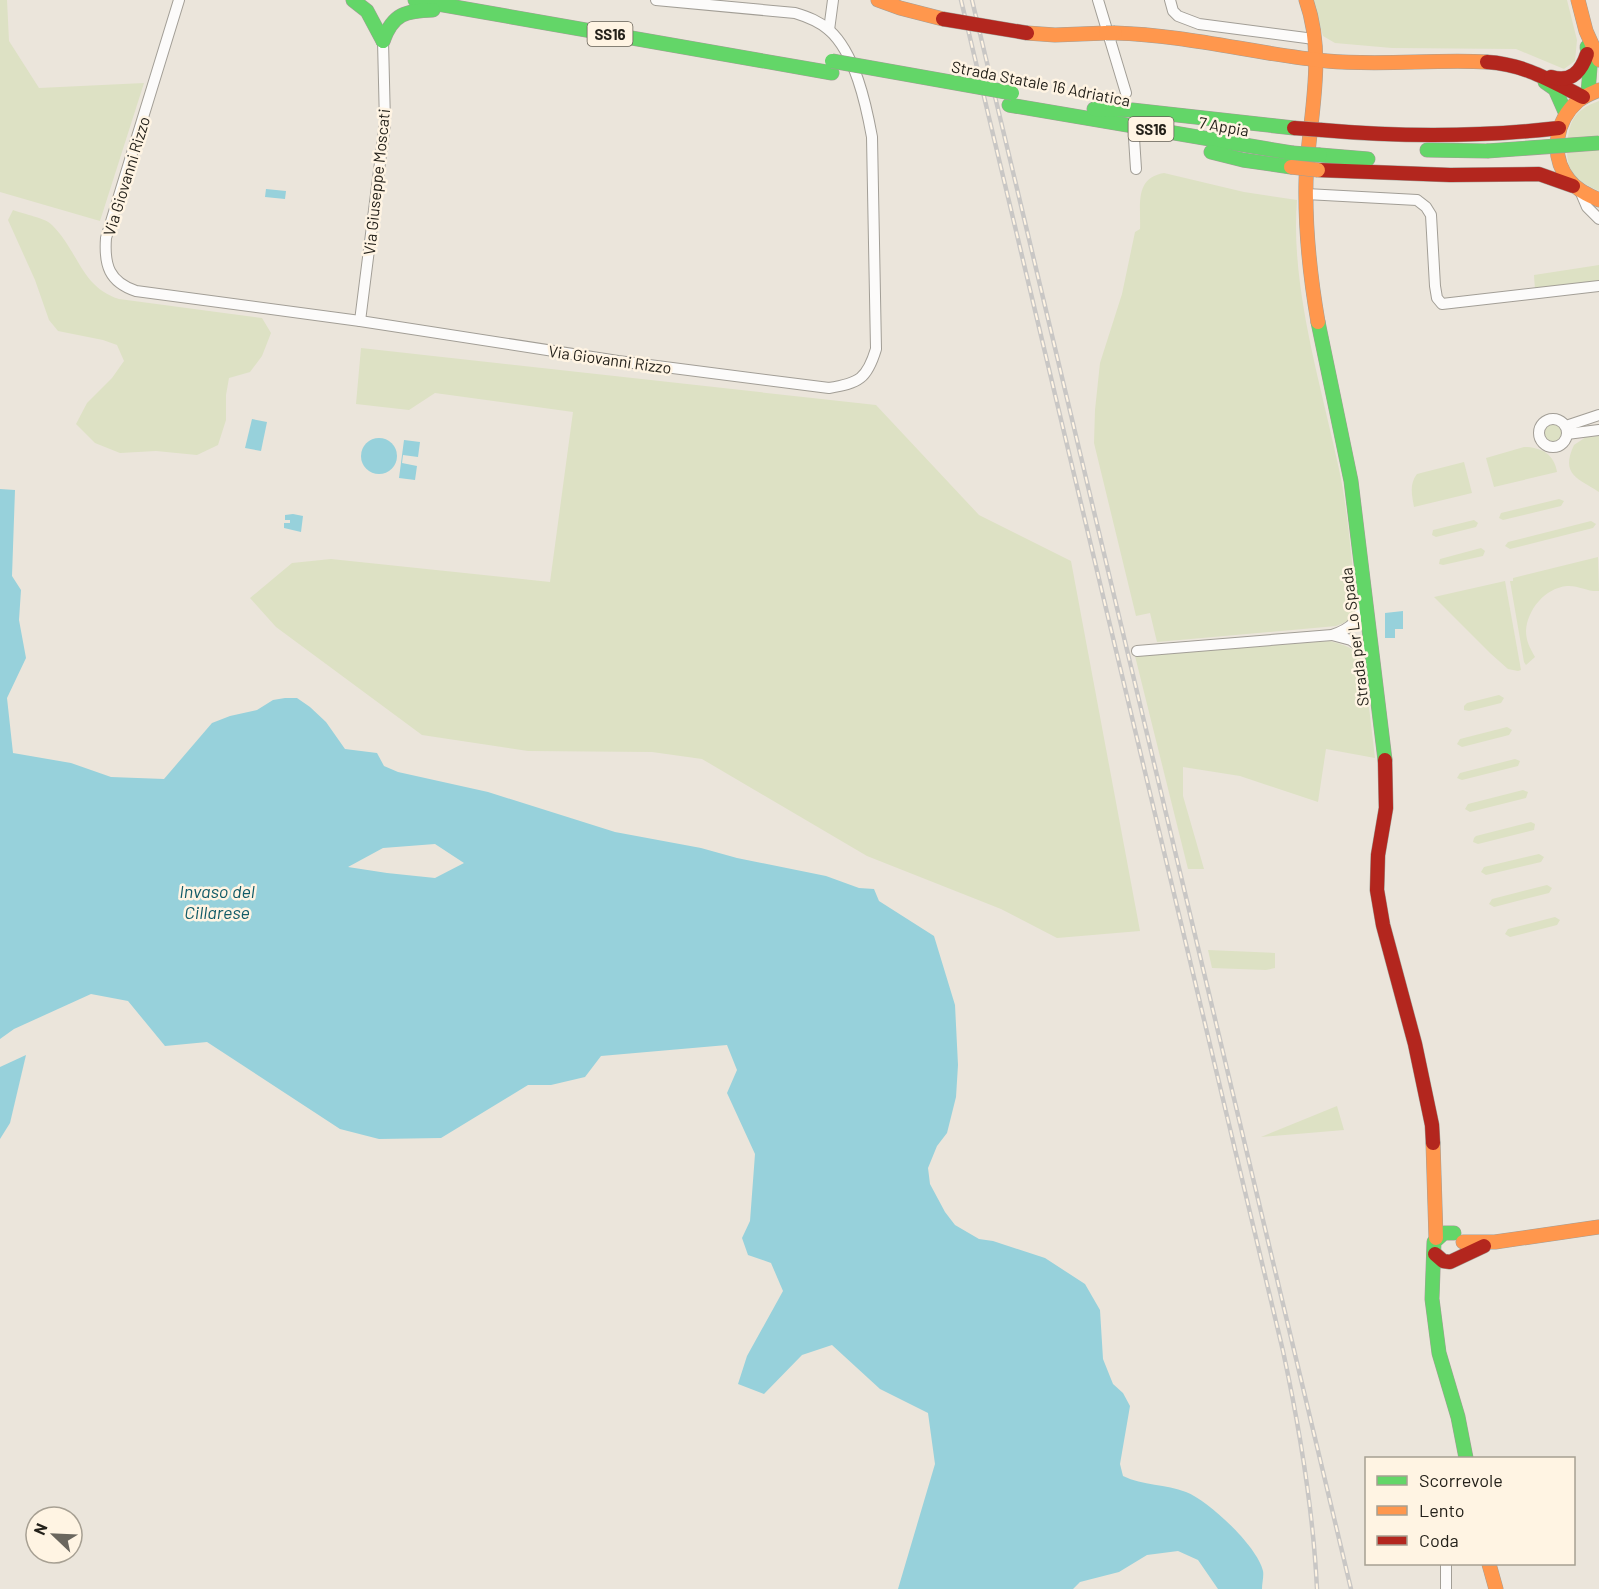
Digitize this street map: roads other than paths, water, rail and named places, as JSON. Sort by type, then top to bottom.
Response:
[{"type":"main road","points":[[353,0],[367,11],[383,41]]},
{"type":"main road","name":"SS16","points":[[415,0],[832,67]]},
{"type":"main road","name":"SS16","points":[[481,0],[832,67]]},
{"type":"main road","points":[[878,0],[943,19],[1027,33],[1055,35],[1137,32],[1199,38],[1317,60],[1511,64],[1590,94]]},
{"type":"main road","name":"Strada per Lo Spada","points":[[1306,0],[1311,14],[1317,60],[1306,194],[1309,267],[1314,309],[1351,480],[1387,788],[1378,855],[1377,890],[1383,925],[1415,1044],[1429,1109],[1434,1150],[1436,1238]]},
{"type":"main road","points":[[1578,0],[1593,57],[1590,67],[1590,94]]},
{"type":"main road","points":[[383,41],[391,21],[402,14],[413,11],[464,9]]},
{"type":"main road","points":[[1540,75],[1566,80],[1580,72],[1593,57]]},
{"type":"main road","name":"7 Appia","points":[[832,67],[1292,148]]},
{"type":"main road","points":[[1540,75],[1554,89],[1566,114]]},
{"type":"main road","points":[[1577,189],[1563,173],[1556,143],[1559,128],[1566,114],[1590,94]]},
{"type":"main road","points":[[1091,114],[1132,110],[1292,148],[1322,130],[1377,136],[1443,137],[1514,134],[1559,128]]},
{"type":"main road","name":"SS16","points":[[1292,148],[1320,157],[1406,161],[1488,156],[1599,143]]},
{"type":"main road","name":"SS16","points":[[1320,157],[1380,148]]},
{"type":"main road","name":"SS16","points":[[1414,150],[1488,156],[1599,156]]},
{"type":"main road","points":[[1320,157],[1441,175],[1539,174],[1599,200]]},
{"type":"main road","points":[[1434,1208],[1459,1244]]},
{"type":"main road","points":[[1466,1457],[1458,1417],[1439,1353],[1432,1299],[1435,1254],[1433,1246],[1436,1238],[1444,1233],[1459,1244],[1495,1242],[1599,1227]]},
{"type":"main road","points":[[1435,1254],[1440,1260],[1454,1261],[1459,1244]]},
{"type":"main road","points":[[1433,1286],[1449,1262]]},
{"type":"main road","points":[[1490,1565],[1496,1589]]},
{"type":"street","name":"Via Giovanni Rizzo","points":[[179,0],[106,238],[105,257],[112,274],[124,287],[136,291],[360,321],[751,379],[829,388],[853,384],[870,368],[876,349],[872,138],[867,111],[850,61],[840,42],[829,30],[814,20],[795,13],[656,0]]},
{"type":"street","points":[[829,30],[833,0]]},
{"type":"street","points":[[1098,0],[1126,93]]},
{"type":"street","points":[[1170,0],[1173,11],[1178,16],[1199,24],[1314,39]]},
{"type":"street","name":"Via Giuseppe Moscati","points":[[360,321],[384,123],[383,41]]},
{"type":"street","points":[[1134,138],[1136,169]]},
{"type":"street","points":[[1577,189],[1587,207],[1599,219]]},
{"type":"street","points":[[1306,194],[1417,200],[1426,207],[1431,216],[1435,286],[1437,298],[1442,304],[1599,286]]},
{"type":"street","points":[[1599,415],[1566,430],[1599,430]]},
{"type":"street","points":[[1349,635],[1366,601]]},
{"type":"street","points":[[1137,651],[1370,633]]},
{"type":"street","points":[[1349,635],[1372,656]]},
{"type":"street","points":[[1458,1417],[1456,1422],[1458,1457]]},
{"type":"street","points":[[1446,1565],[1446,1589]]},
{"type":"water","points":[[266,189],[286,191],[285,199],[265,197]]},
{"type":"water","points":[[252,419],[267,422],[261,451],[245,448]]},
{"type":"water","points":[[379,438],[392,443],[397,456],[392,469],[379,474],[366,469],[361,456],[366,443]]},
{"type":"water","points":[[404,440],[420,442],[418,457],[403,455],[402,463],[417,466],[415,480],[399,478]]},
{"type":"water","name":"Invaso del Cillarese","points":[[0,489],[15,490],[12,576],[21,590],[19,620],[26,658],[7,698],[13,753],[71,763],[111,777],[164,779],[212,723],[257,710],[273,700],[297,698],[326,722],[345,749],[377,753],[384,766],[398,772],[488,792],[615,832],[701,848],[737,858],[826,876],[859,888],[874,889],[879,901],[934,936],[955,1005],[958,1065],[956,1097],[947,1133],[937,1146],[928,1168],[930,1184],[955,1225],[979,1239],[993,1241],[1045,1258],[1085,1284],[1100,1310],[1103,1359],[1113,1384],[1123,1393],[1130,1406],[1120,1464],[1123,1476],[1138,1482],[1186,1492],[1207,1505],[1243,1538],[1252,1550],[1263,1571],[1262,1589],[1218,1589],[1198,1560],[1178,1551],[1147,1555],[1119,1572],[1080,1582],[1073,1589],[898,1589],[935,1464],[928,1413],[880,1389],[832,1345],[802,1355],[764,1394],[738,1384],[747,1356],[783,1291],[771,1263],[748,1255],[742,1238],[750,1221],[755,1154],[727,1093],[737,1070],[727,1045],[601,1056],[585,1077],[551,1085],[528,1085],[441,1138],[379,1139],[340,1129],[207,1042],[165,1046],[128,1001],[91,994],[14,1029],[0,1039]],"holes":[[[435,844],[464,863],[435,878],[348,867],[383,848]]]},
{"type":"water","points":[[285,515],[303,516],[301,532],[284,528],[284,523],[290,523],[290,520],[285,520]]},
{"type":"water","points":[[1403,611],[1403,629],[1395,629],[1395,638],[1385,638],[1385,613]]},
{"type":"water","points":[[26,1055],[10,1123],[0,1139],[0,1067]]},
{"type":"railway","points":[[961,0],[1283,1351],[1305,1469],[1317,1589]]},
{"type":"railway","points":[[972,0],[1351,1589]]}]
